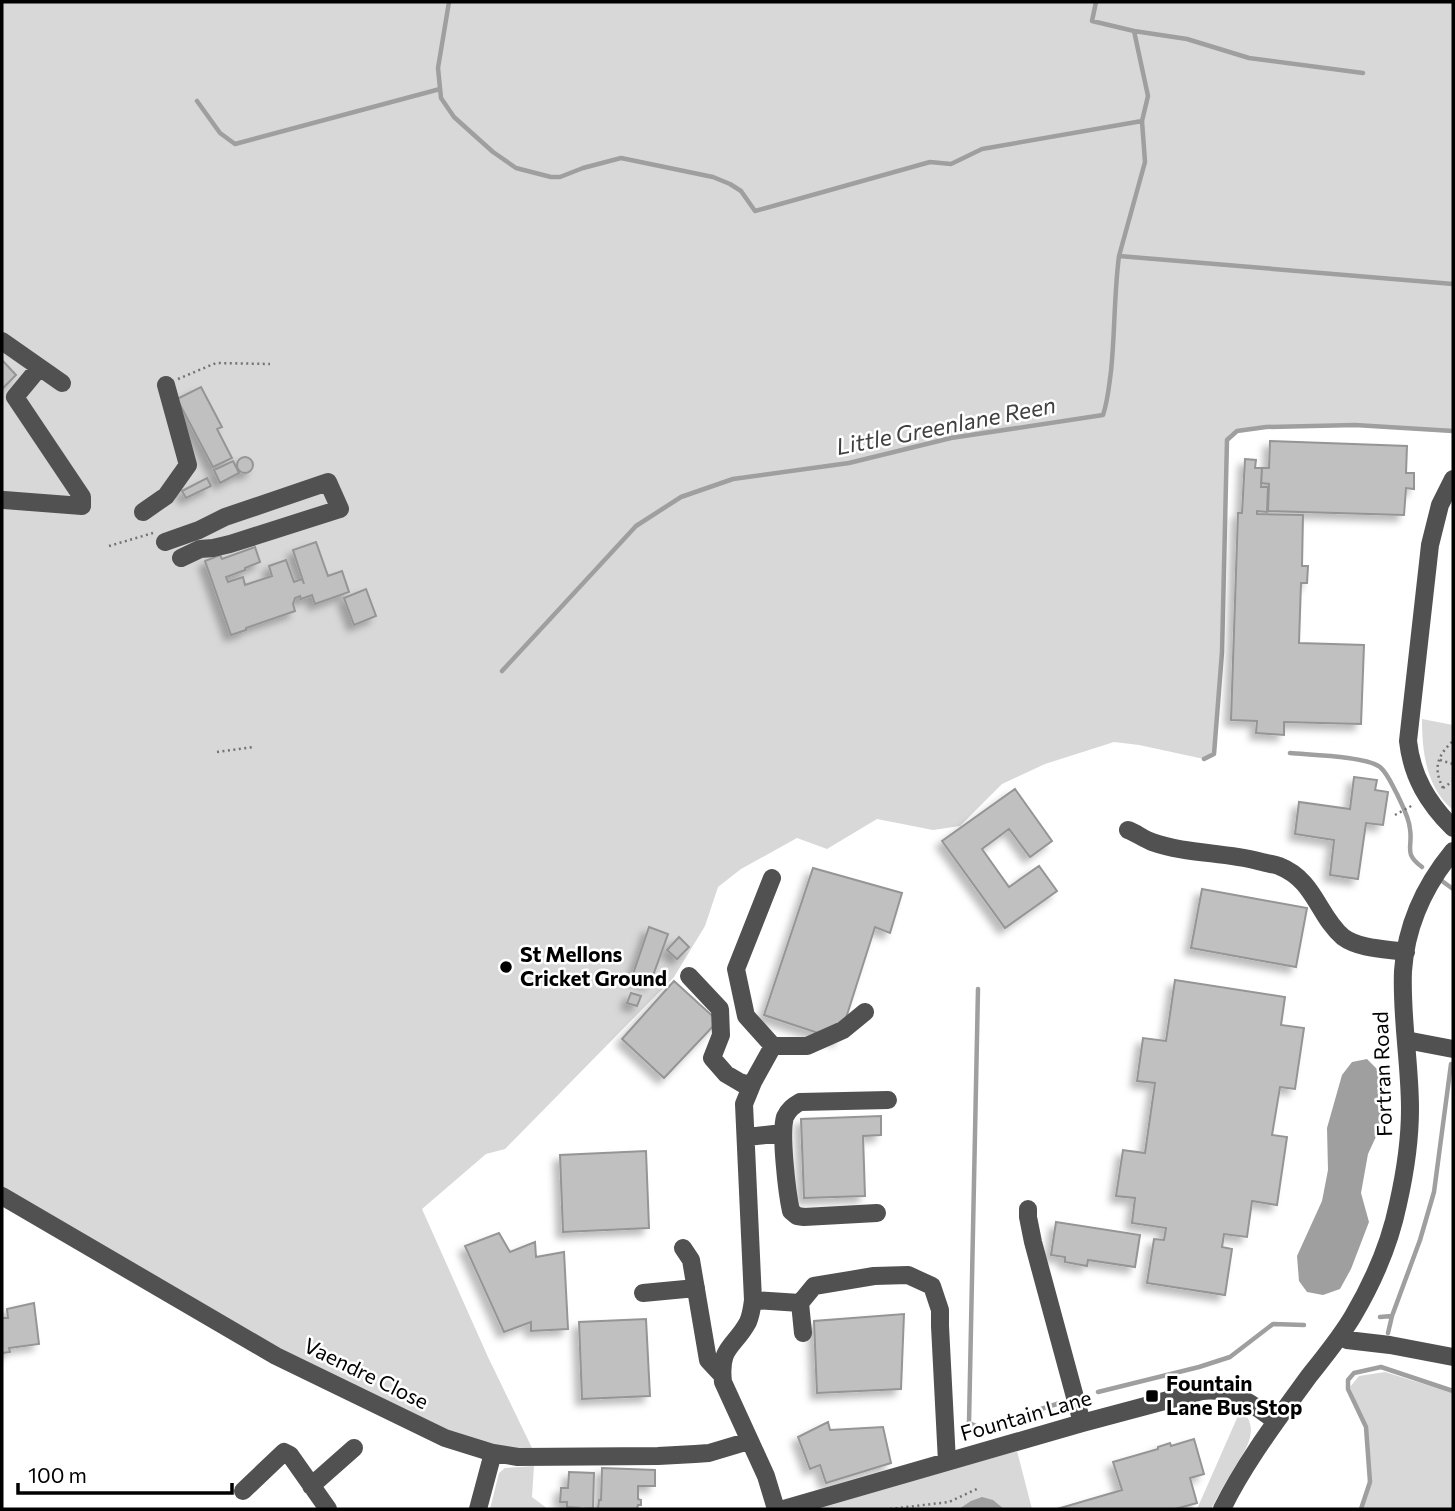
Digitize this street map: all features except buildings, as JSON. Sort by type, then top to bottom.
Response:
[{"type":"street","points":[[2,341],[61,383]]},
{"type":"street","points":[[4,500],[82,506],[82,497],[8,397],[39,368]]},
{"type":"street","points":[[143,512],[166,496],[188,465],[166,385]]},
{"type":"street","points":[[1453,478],[1440,505],[1430,544],[1408,741],[1416,778],[1424,794],[1453,828]]},
{"type":"street","points":[[161,537],[199,530],[225,517],[328,482],[340,509],[230,544],[200,549],[181,558]]},
{"type":"street","points":[[1128,830],[1152,841],[1182,849],[1236,855],[1280,866],[1298,878],[1313,894],[1344,938],[1362,945],[1406,952]]},
{"type":"street","name":"Fortran Road","points":[[1222,1509],[1276,1421],[1340,1336],[1368,1287],[1385,1246],[1404,1175],[1410,1118],[1403,992],[1406,952],[1416,912],[1427,887],[1453,851]]},
{"type":"street","points":[[772,878],[736,969],[746,1016],[773,1046],[807,1046],[843,1030],[865,1012]]},
{"type":"street","points":[[690,976],[720,1009],[721,1035],[712,1058],[726,1074],[743,1084],[753,1082]]},
{"type":"street","points":[[1406,1040],[1453,1049]]},
{"type":"street","points":[[773,1046],[744,1104],[753,1300],[749,1320],[730,1345],[721,1366],[723,1382],[766,1476],[776,1509]]},
{"type":"street","points":[[877,1213],[804,1217],[791,1211],[783,1133],[785,1119],[791,1107],[800,1102],[888,1100]]},
{"type":"street","points":[[747,1137],[783,1133]]},
{"type":"street","name":"Vaendre Close","points":[[2,1196],[276,1356],[445,1438],[494,1453],[518,1457],[709,1453],[749,1441]]},
{"type":"street","points":[[1028,1209],[1033,1242],[1082,1423]]},
{"type":"street","points":[[683,1248],[691,1260],[708,1360],[722,1375]]},
{"type":"street","points":[[803,1333],[800,1303],[814,1286],[874,1276],[908,1275],[932,1286],[940,1310],[947,1462]]},
{"type":"street","points":[[643,1293],[696,1288]]},
{"type":"street","points":[[753,1300],[800,1303]]},
{"type":"street","points":[[1340,1336],[1347,1340],[1453,1357]]},
{"type":"street","name":"Fountain Lane","points":[[784,1509],[1082,1423],[1212,1390],[1234,1394],[1276,1421]]},
{"type":"street","points":[[311,1486],[354,1448]]},
{"type":"street","points":[[243,1491],[284,1452],[290,1455],[328,1509]]},
{"type":"street","points":[[478,1509],[494,1453]]},
{"type":"path","points":[[166,385],[216,363],[270,364]]},
{"type":"path","points":[[109,546],[161,537]]},
{"type":"path","points":[[1443,788],[1437,767],[1444,751],[1453,741]]},
{"type":"path","points":[[217,752],[254,747]]},
{"type":"path","points":[[1439,760],[1453,764]]},
{"type":"path","points":[[1438,793],[1453,781]]},
{"type":"path","points":[[1395,815],[1416,803]]},
{"type":"path","points":[[890,1509],[948,1502],[979,1488]]},
{"type":"shaded area","points":[[2,2],[1453,2],[1453,431],[1355,425],[1266,427],[1237,431],[1227,441],[1222,652],[1214,754],[1204,759],[1114,742],[1045,764],[1002,784],[960,826],[933,830],[877,819],[827,849],[797,838],[741,869],[718,887],[705,926],[674,977],[505,1149],[486,1154],[422,1209],[532,1448],[507,1448],[447,1432],[279,1351],[2,1190]]},
{"type":"shaded area","points":[[1422,719],[1453,725],[1453,810],[1431,780],[1423,744]]},
{"type":"shaded area","points":[[1367,1059],[1377,1069],[1385,1088],[1379,1130],[1368,1154],[1361,1193],[1369,1222],[1351,1269],[1340,1289],[1323,1295],[1307,1292],[1299,1281],[1297,1256],[1322,1201],[1328,1170],[1327,1128],[1342,1075],[1352,1062]]},
{"type":"shaded area","points":[[1385,1372],[1453,1393],[1453,1509],[1361,1509],[1370,1482],[1366,1427],[1350,1387],[1359,1376]]},
{"type":"shaded area","points":[[1241,1409],[1247,1417],[1251,1432],[1246,1447],[1211,1509],[1197,1509]]},
{"type":"shaded area","points":[[1017,1451],[1032,1509],[814,1509],[827,1504]]},
{"type":"shaded area","points":[[534,1466],[532,1497],[548,1509],[490,1509],[499,1473],[505,1468]]},
{"type":"shaded area","points":[[982,1497],[993,1500],[1004,1509],[959,1509],[971,1501]]},
{"type":"waterway","points":[[449,2],[438,68],[441,98],[454,117],[493,152],[516,168],[551,177],[560,177],[621,158],[713,177],[741,191],[755,211],[930,162],[951,164],[982,149],[1142,121]]},
{"type":"waterway","points":[[1096,2],[1092,21],[1187,39],[1249,58],[1363,73]]},
{"type":"waterway","points":[[1119,256],[1145,162],[1142,121],[1148,96],[1134,31]]},
{"type":"waterway","points":[[197,101],[220,133],[235,144],[440,89]]},
{"type":"waterway","name":"Little Greenlane Reen","points":[[502,671],[636,526],[681,497],[733,479],[849,463],[951,438],[1103,415],[1111,371],[1119,256],[1453,284]]},
{"type":"waterway","points":[[1204,759],[1214,754],[1222,652],[1227,440],[1237,431],[1266,427],[1355,425],[1453,431]]},
{"type":"waterway","points":[[1290,753],[1350,758],[1380,767],[1390,780],[1405,811],[1411,836],[1411,854],[1422,867]]},
{"type":"waterway","points":[[1442,881],[1453,889]]},
{"type":"waterway","points":[[978,989],[969,1423],[981,1428],[1060,1403]]},
{"type":"waterway","points":[[1388,1333],[1434,1192],[1451,1064]]},
{"type":"waterway","points":[[1380,1317],[1392,1316]]},
{"type":"waterway","points":[[1098,1392],[1230,1357],[1273,1324],[1304,1325]]},
{"type":"waterway","points":[[1361,1509],[1370,1482],[1366,1427],[1348,1389],[1348,1380],[1354,1373],[1381,1367],[1453,1391]]},
{"type":"place","name":"St Mellons Cricket Ground","points":[[506,967]]},
{"type":"place","name":"Fountain Lane Bus Stop","points":[[1152,1396]]}]
